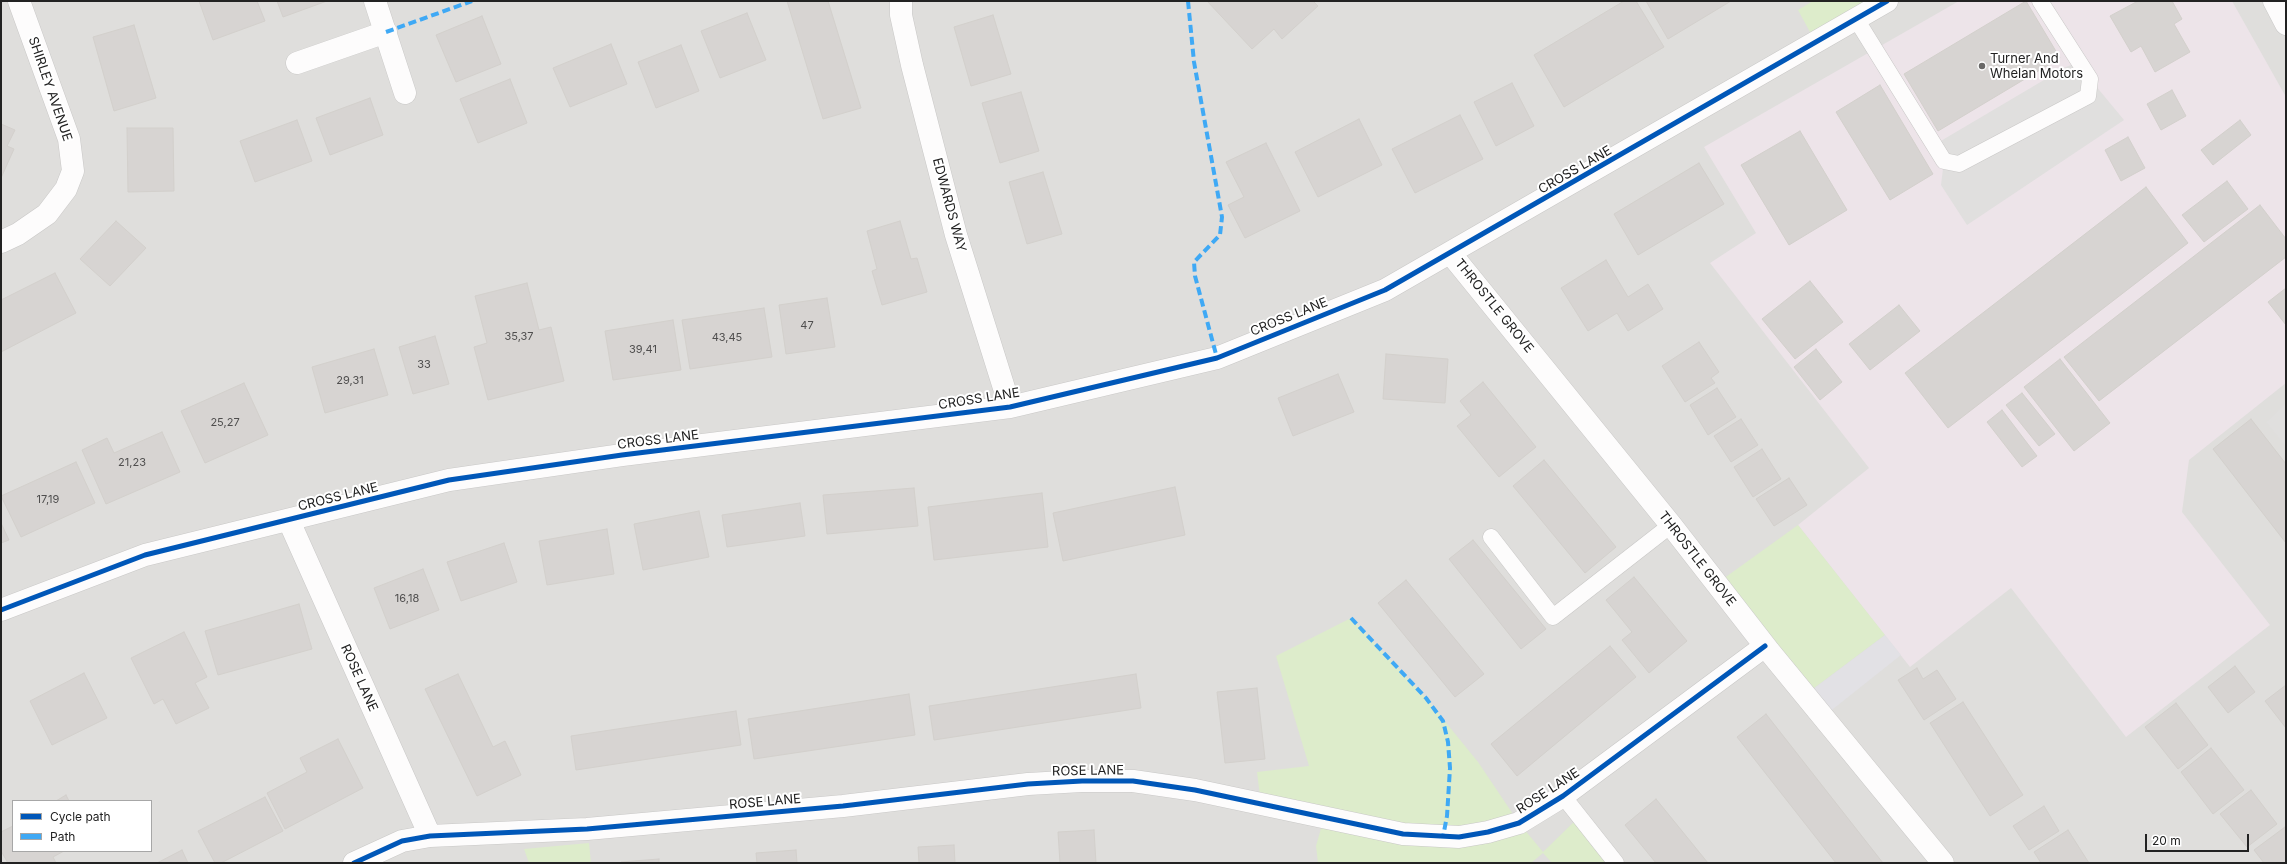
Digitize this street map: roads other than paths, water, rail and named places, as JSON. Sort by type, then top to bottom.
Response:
[{"type":"street","name":"SHIRLEY AVENUE","points":[[1,242],[18,234],[47,214],[66,189],[73,171],[69,140],[18,1]]},
{"type":"street","points":[[375,1],[405,93]]},
{"type":"street","name":"EDWARDS WAY","points":[[901,1],[901,15],[912,65],[956,235],[1010,407]]},
{"type":"street","name":"CROSS LANE","points":[[1,610],[145,555],[289,521],[449,480],[622,455],[1010,407],[1217,358],[1385,290],[1451,254],[1887,1]]},
{"type":"street","points":[[2274,1],[2286,24]]},
{"type":"street","points":[[298,63],[386,32]]},
{"type":"street","name":"THROSTLE GROVE","points":[[1451,254],[1671,525],[1765,646],[1943,863]]},
{"type":"street","name":"ROSE LANE","points":[[289,521],[430,836]]},
{"type":"street","name":"ROSE LANE","points":[[354,863],[402,841],[430,836],[587,829],[843,806],[1028,784],[1097,781],[1133,781],[1195,790],[1403,834],[1459,837],[1488,832],[1519,822],[1563,796],[1765,646]]},
{"type":"lane","points":[[1856,19],[1944,161],[1959,164],[2088,96],[2090,79],[2040,1]]},
{"type":"lane","points":[[1491,537],[1553,617],[1671,525]]},
{"type":"lane","points":[[1563,796],[1616,863]]},
{"type":"place","name":"Turner And Whelan Motors","points":[[1982,66]]}]
